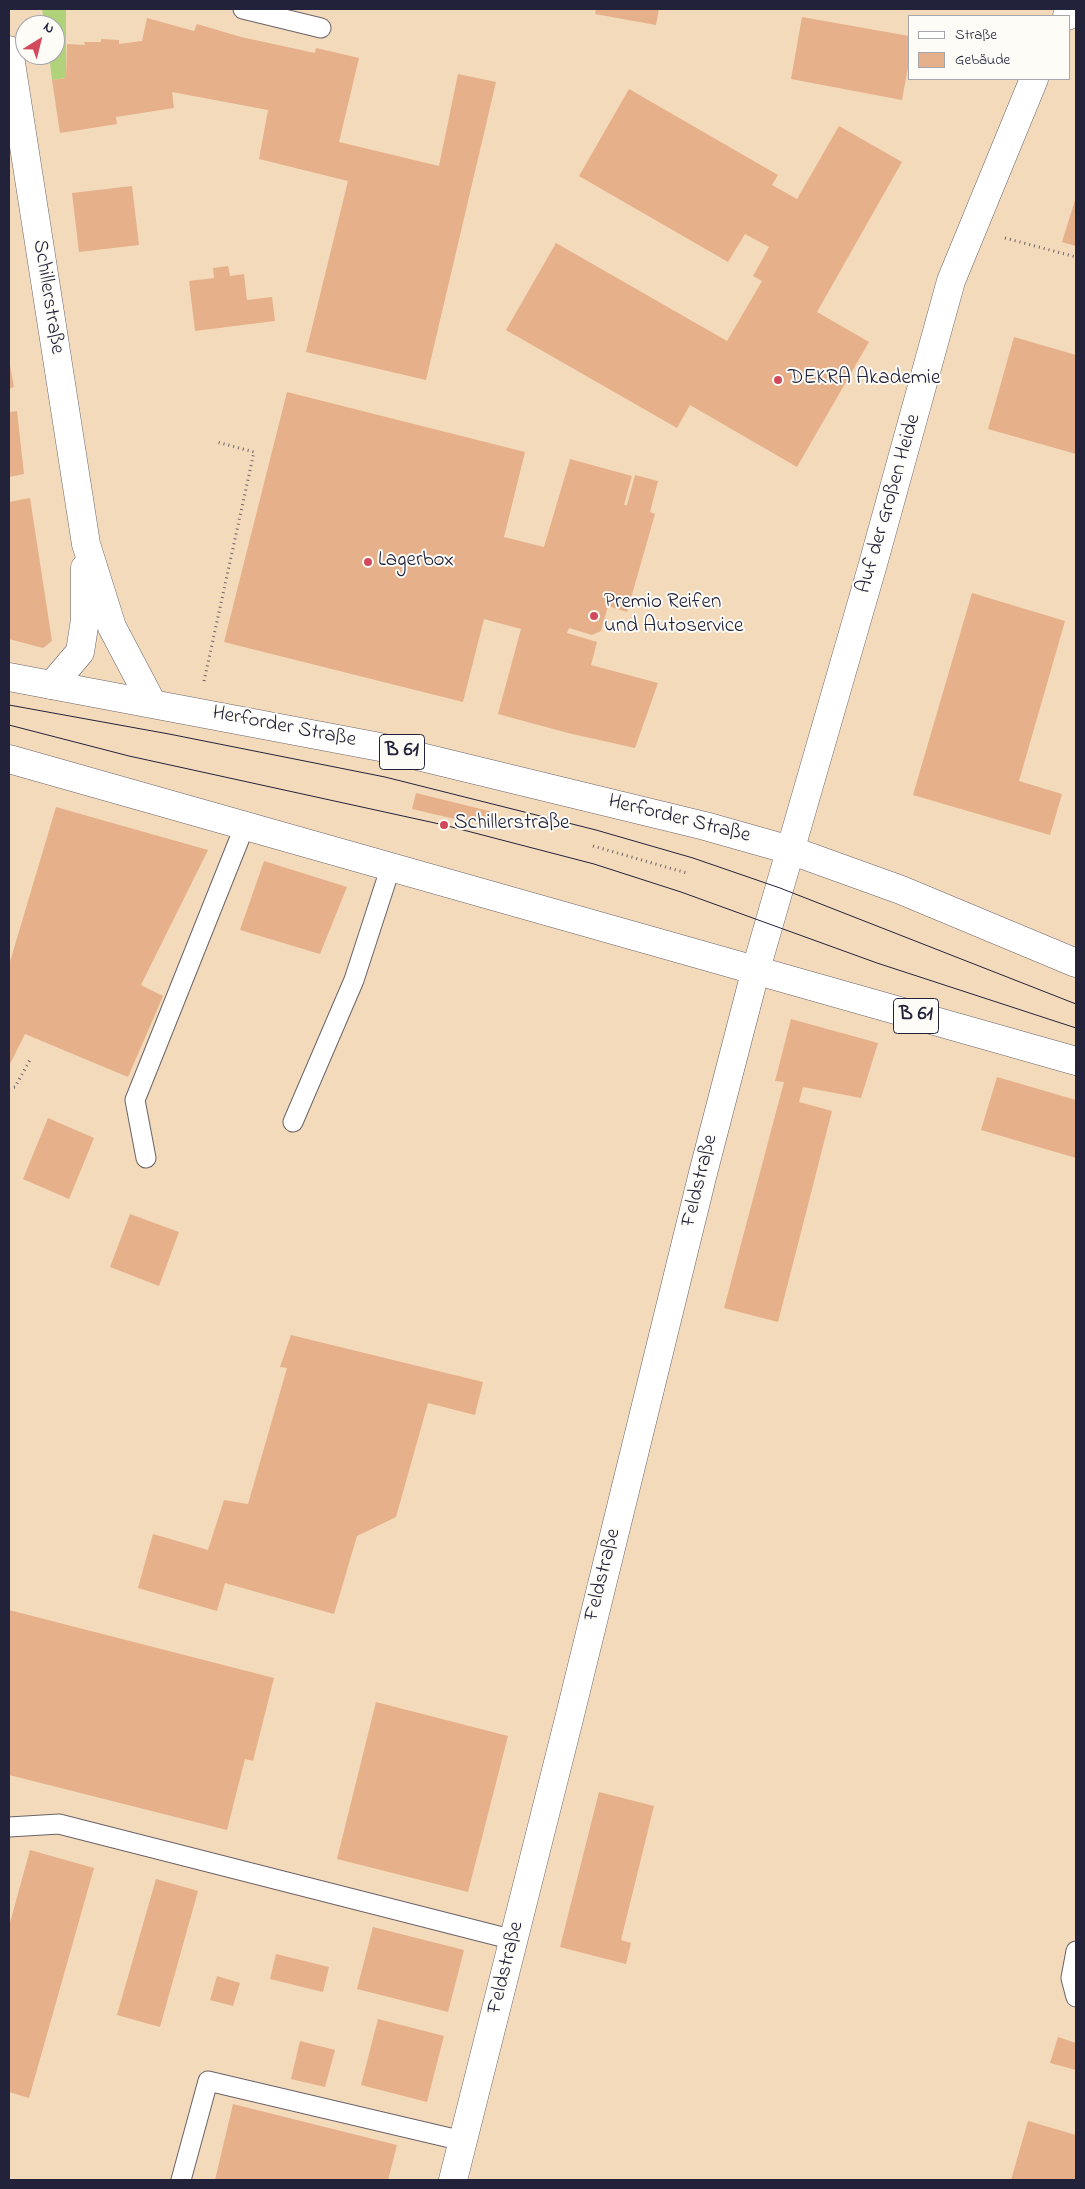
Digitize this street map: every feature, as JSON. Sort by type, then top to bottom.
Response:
[{"type":"street","name":"Schillerstraße","points":[[9,50],[86,544],[112,627],[152,703]]},
{"type":"street","name":"Auf der Großen Heide","points":[[790,850],[874,564],[951,281],[1034,80]]},
{"type":"street","name":"Schillerstraße","points":[[52,685],[80,652],[85,620],[86,544]]},
{"type":"street","name":"Herforder Straße","points":[[9,677],[380,747],[705,826],[790,850],[901,890],[1076,963]]},
{"type":"street","name":"B 61","points":[[9,758],[1076,1061]]},
{"type":"street","points":[[756,970],[790,850]]},
{"type":"street","name":"Feldstraße","points":[[453,2180],[703,1173],[756,970]]},
{"type":"lane","points":[[243,9],[321,28]]},
{"type":"lane","points":[[146,1158],[135,1100],[245,825]]},
{"type":"lane","points":[[293,1122],[354,980],[391,866]]},
{"type":"lane","points":[[9,1827],[59,1824],[514,1940]]},
{"type":"lane","points":[[1076,1951],[1071,1978],[1076,1997]]},
{"type":"lane","points":[[181,2180],[208,2081],[463,2141]]},
{"type":"path","points":[[972,229],[1076,258]]},
{"type":"path","points":[[203,687],[254,452],[217,442]]},
{"type":"path","points":[[592,846],[687,873]]},
{"type":"path","points":[[9,1088],[15,1087],[31,1058]]},
{"type":"green space","points":[[42,9],[66,9],[66,78],[52,80],[50,65],[65,65],[65,15],[43,15]]},
{"type":"building","points":[[596,9],[659,9],[656,25],[595,14]]},
{"type":"building","points":[[802,17],[908,36],[908,67],[902,100],[791,79]]},
{"type":"building","points":[[147,18],[194,31],[197,24],[241,37],[315,53],[316,48],[359,58],[339,142],[439,166],[458,74],[496,82],[426,380],[306,352],[348,181],[259,159],[268,110],[172,92],[174,108],[116,117],[117,124],[60,133],[52,80],[66,78],[67,44],[85,45],[84,42],[101,42],[101,39],[119,40],[119,44],[142,41]]},
{"type":"building","points":[[629,89],[778,175],[772,185],[797,199],[839,126],[902,162],[817,312],[869,342],[797,467],[690,405],[677,428],[506,330],[556,243],[727,341],[762,281],[753,276],[769,247],[745,234],[728,262],[579,176]]},
{"type":"building","points":[[132,186],[139,245],[79,252],[72,193]]},
{"type":"building","points":[[1076,197],[1076,246],[1062,242]]},
{"type":"building","points":[[228,266],[230,276],[244,274],[247,300],[272,297],[275,321],[195,331],[189,281],[214,278],[213,268]]},
{"type":"building","points":[[1014,337],[1076,355],[1076,454],[988,429]]},
{"type":"building","points":[[9,360],[14,387],[9,389]]},
{"type":"building","points":[[287,392],[525,452],[504,537],[544,547],[570,459],[632,476],[624,505],[627,505],[635,475],[658,481],[650,512],[655,514],[627,612],[608,606],[601,631],[592,635],[569,628],[567,633],[597,642],[591,665],[658,683],[635,748],[568,733],[498,714],[521,629],[484,619],[463,702],[224,642]]},
{"type":"building","points":[[17,411],[24,474],[9,477],[9,412]]},
{"type":"building","points":[[30,498],[52,641],[43,648],[9,639],[9,502]]},
{"type":"building","points":[[972,593],[1065,621],[1019,781],[1062,794],[1050,835],[913,795]]},
{"type":"building","points":[[416,793],[493,812],[489,827],[412,809]]},
{"type":"building","points":[[56,807],[208,850],[141,985],[163,996],[128,1077],[25,1034],[9,1066],[9,965]]},
{"type":"building","points":[[264,861],[347,887],[320,954],[240,930]]},
{"type":"building","points":[[791,1019],[878,1043],[861,1098],[803,1087],[799,1102],[832,1111],[778,1322],[724,1308],[784,1082],[775,1081]]},
{"type":"building","points":[[997,1077],[1076,1100],[1076,1158],[981,1130]]},
{"type":"building","points":[[48,1118],[94,1138],[69,1199],[23,1179]]},
{"type":"building","points":[[130,1214],[179,1232],[159,1286],[110,1267]]},
{"type":"building","points":[[291,1335],[483,1382],[475,1415],[428,1403],[396,1517],[357,1536],[334,1614],[225,1583],[217,1611],[138,1588],[153,1534],[208,1550],[224,1500],[248,1504],[287,1368],[280,1367]]},
{"type":"building","points":[[9,1610],[274,1678],[253,1761],[245,1759],[227,1830],[9,1775]]},
{"type":"building","points":[[376,1702],[508,1736],[468,1892],[337,1859]]},
{"type":"building","points":[[599,1792],[654,1806],[621,1940],[631,1943],[626,1964],[560,1947]]},
{"type":"building","points":[[30,1850],[94,1868],[29,2098],[9,2092],[9,1926]]},
{"type":"building","points":[[156,1879],[198,1891],[160,2027],[117,2015]]},
{"type":"building","points":[[373,1927],[464,1950],[448,2012],[357,1989]]},
{"type":"building","points":[[276,1954],[329,1967],[323,1992],[270,1979]]},
{"type":"building","points":[[217,1976],[240,1983],[233,2006],[210,2000]]},
{"type":"building","points":[[378,2019],[444,2036],[427,2102],[361,2085]]},
{"type":"building","points":[[1058,2037],[1076,2043],[1076,2070],[1050,2063]]},
{"type":"building","points":[[300,2041],[335,2050],[325,2087],[291,2079]]},
{"type":"building","points":[[233,2104],[397,2145],[388,2180],[215,2180]]},
{"type":"building","points":[[1028,2121],[1076,2135],[1076,2180],[1011,2180]]},
{"type":"tram line","points":[[9,705],[169,734],[385,777],[596,830],[693,858],[780,888],[1076,1004]]},
{"type":"tram line","points":[[9,725],[129,756],[444,825],[594,864],[681,892],[877,963],[1076,1028]]},
{"type":"place","name":"DEKRA Akademie","points":[[778,380]]},
{"type":"place","name":"Lagerbox","points":[[368,562]]},
{"type":"place","name":"Premio Reifen und Autoservice","points":[[594,616]]},
{"type":"place","name":"Schillerstraße","points":[[444,825]]}]
